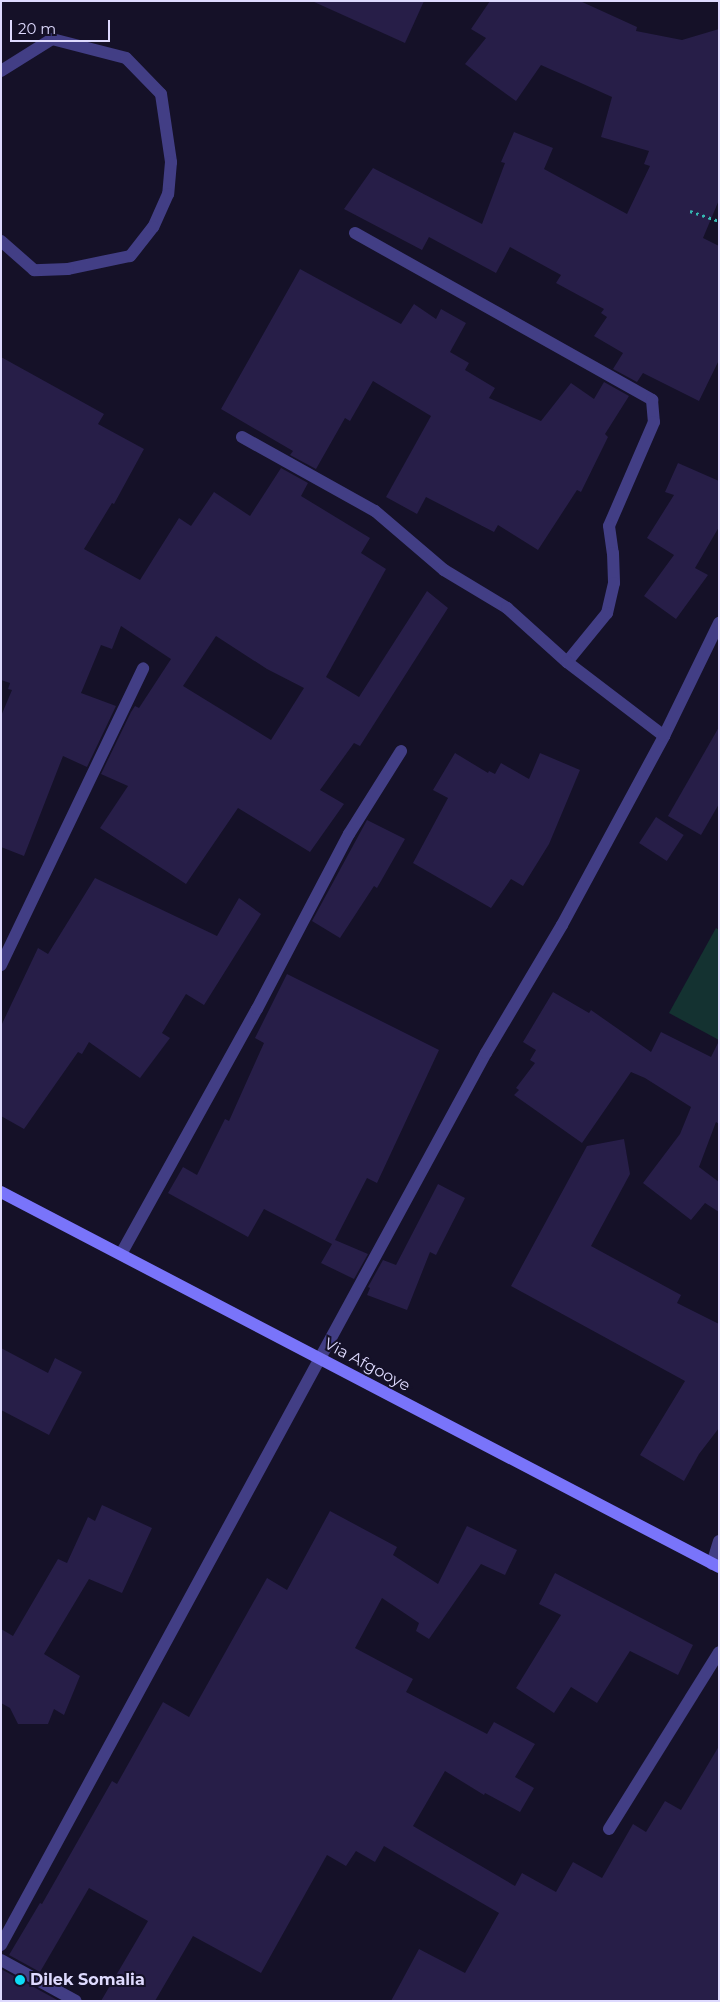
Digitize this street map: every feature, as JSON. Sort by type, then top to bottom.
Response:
[{"type":"main road","name":"Via Afgooye","points":[[1,1192],[715,1565]]},
{"type":"street","points":[[1,71],[52,39],[126,58],[162,94],[171,162],[168,194],[153,227],[130,256],[68,269],[34,270],[1,241]]},
{"type":"street","points":[[355,233],[652,400],[654,422],[609,526],[614,583],[607,613],[567,662]]},
{"type":"street","points":[[242,437],[375,511],[444,570],[507,608],[567,662],[664,736]]},
{"type":"street","points":[[1,1945],[486,1053],[562,925],[664,736],[719,623]]},
{"type":"street","points":[[1,965],[143,668]]},
{"type":"street","points":[[121,1254],[257,1009],[349,834],[401,751]]},
{"type":"street","points":[[715,1565],[719,1541]]},
{"type":"street","points":[[609,1829],[719,1652]]},
{"type":"street","points":[[1,1960],[76,2001]]},
{"type":"path","points":[[690,211],[719,221]]},
{"type":"green space","points":[[716,928],[719,930],[719,1040],[669,1013]]},
{"type":"building","points":[[312,1],[424,1],[405,43]]},
{"type":"building","points":[[490,1],[580,1],[637,27],[636,31],[682,40],[719,29],[719,200],[703,238],[719,246],[719,360],[699,401],[643,373],[637,382],[613,369],[623,353],[594,336],[607,317],[601,313],[604,309],[556,283],[561,275],[510,247],[496,273],[429,237],[422,250],[344,209],[373,168],[482,224],[505,163],[501,162],[514,132],[553,148],[544,169],[627,214],[650,166],[644,164],[649,151],[601,137],[612,97],[541,65],[516,101],[465,64],[486,38],[471,29]]},
{"type":"building","points":[[300,269],[401,324],[414,304],[436,319],[441,309],[466,323],[450,352],[469,363],[465,370],[495,388],[489,398],[541,421],[571,383],[594,399],[604,382],[629,396],[605,434],[608,437],[581,492],[577,490],[538,550],[498,525],[494,532],[426,497],[417,514],[386,497],[431,416],[373,381],[350,421],[345,418],[316,469],[290,455],[293,451],[221,409]]},
{"type":"building","points":[[1,357],[104,414],[98,424],[144,449],[114,504],[112,503],[84,549],[140,580],[179,518],[191,526],[214,492],[250,516],[281,468],[308,483],[301,496],[370,538],[361,553],[386,569],[326,677],[359,697],[427,591],[448,608],[360,746],[354,743],[320,790],[344,804],[310,852],[238,808],[186,884],[100,828],[128,786],[101,774],[131,712],[135,706],[139,708],[171,659],[121,626],[112,649],[101,645],[81,693],[116,706],[87,767],[63,756],[24,856],[1,847],[1,716],[12,690],[8,689],[10,683],[1,680]],"holes":[[[216,636],[267,669],[304,688],[271,740],[183,686]]]},
{"type":"building","points":[[678,463],[719,481],[719,527],[695,568],[708,575],[676,619],[644,596],[674,555],[647,538],[674,495],[665,492]]},
{"type":"building","points":[[719,727],[719,804],[701,835],[668,816]]},
{"type":"building","points":[[455,753],[488,773],[489,771],[495,774],[501,763],[529,779],[540,753],[580,770],[549,844],[523,886],[511,879],[491,908],[413,863],[448,798],[433,790]]},
{"type":"building","points":[[656,817],[684,835],[667,861],[639,843]]},
{"type":"building","points":[[367,820],[405,839],[377,888],[374,886],[340,938],[312,921]]},
{"type":"building","points":[[95,878],[217,936],[239,898],[261,914],[204,1005],[186,994],[162,1033],[170,1038],[140,1078],[89,1042],[82,1054],[78,1052],[24,1129],[1,1116],[1,1026],[38,948],[48,954]]},
{"type":"building","points":[[287,974],[439,1050],[377,1183],[367,1178],[335,1240],[368,1254],[354,1279],[321,1263],[332,1244],[264,1209],[248,1237],[168,1193],[183,1167],[197,1175],[225,1119],[229,1121],[264,1043],[255,1038]]},
{"type":"building","points":[[553,992],[589,1013],[591,1010],[651,1052],[661,1032],[711,1057],[719,1041],[719,1124],[716,1122],[699,1167],[719,1182],[719,1212],[705,1203],[691,1220],[643,1183],[680,1134],[691,1107],[645,1078],[631,1072],[582,1143],[514,1095],[519,1090],[516,1088],[535,1063],[530,1060],[536,1050],[523,1042]]},
{"type":"building","points":[[624,1139],[630,1174],[591,1246],[681,1295],[677,1303],[719,1324],[719,1428],[699,1454],[684,1481],[640,1455],[685,1381],[511,1286],[587,1146]]},
{"type":"building","points":[[438,1184],[465,1198],[436,1255],[430,1252],[407,1310],[367,1295],[370,1288],[368,1287],[383,1260],[396,1265]]},
{"type":"building","points":[[1,1348],[48,1373],[55,1358],[82,1372],[49,1435],[1,1410]]},
{"type":"building","points":[[102,1505],[152,1528],[122,1593],[89,1579],[44,1654],[80,1676],[64,1715],[54,1709],[48,1724],[18,1724],[10,1708],[1,1703],[1,1629],[13,1636],[58,1559],[67,1563],[88,1517],[95,1521]]},
{"type":"building","points":[[330,1511],[397,1547],[393,1555],[438,1584],[467,1526],[517,1550],[505,1575],[481,1564],[429,1639],[416,1631],[419,1623],[382,1598],[355,1648],[413,1679],[406,1692],[487,1734],[494,1722],[535,1744],[515,1777],[534,1788],[520,1812],[485,1793],[484,1795],[445,1771],[413,1826],[515,1886],[522,1873],[556,1892],[573,1862],[602,1878],[633,1824],[646,1832],[665,1801],[681,1810],[719,1746],[719,2001],[391,2001],[419,1949],[465,1973],[499,1913],[384,1846],[375,1862],[356,1851],[346,1866],[327,1855],[261,1973],[193,1936],[155,2001],[101,2001],[148,1921],[89,1888],[40,1972],[9,1955],[40,1903],[42,1904],[112,1781],[117,1784],[163,1702],[189,1717],[267,1578],[287,1590]]},
{"type":"building","points":[[555,1573],[693,1645],[678,1675],[630,1651],[597,1703],[571,1687],[554,1713],[516,1688],[561,1615],[539,1604]]},
{"type":"building","name":"Dilek Somalia","points":[[1,1969],[59,2001],[1,2001]]},
{"type":"place","name":"Dilek Somalia","points":[[20,1980]]}]
